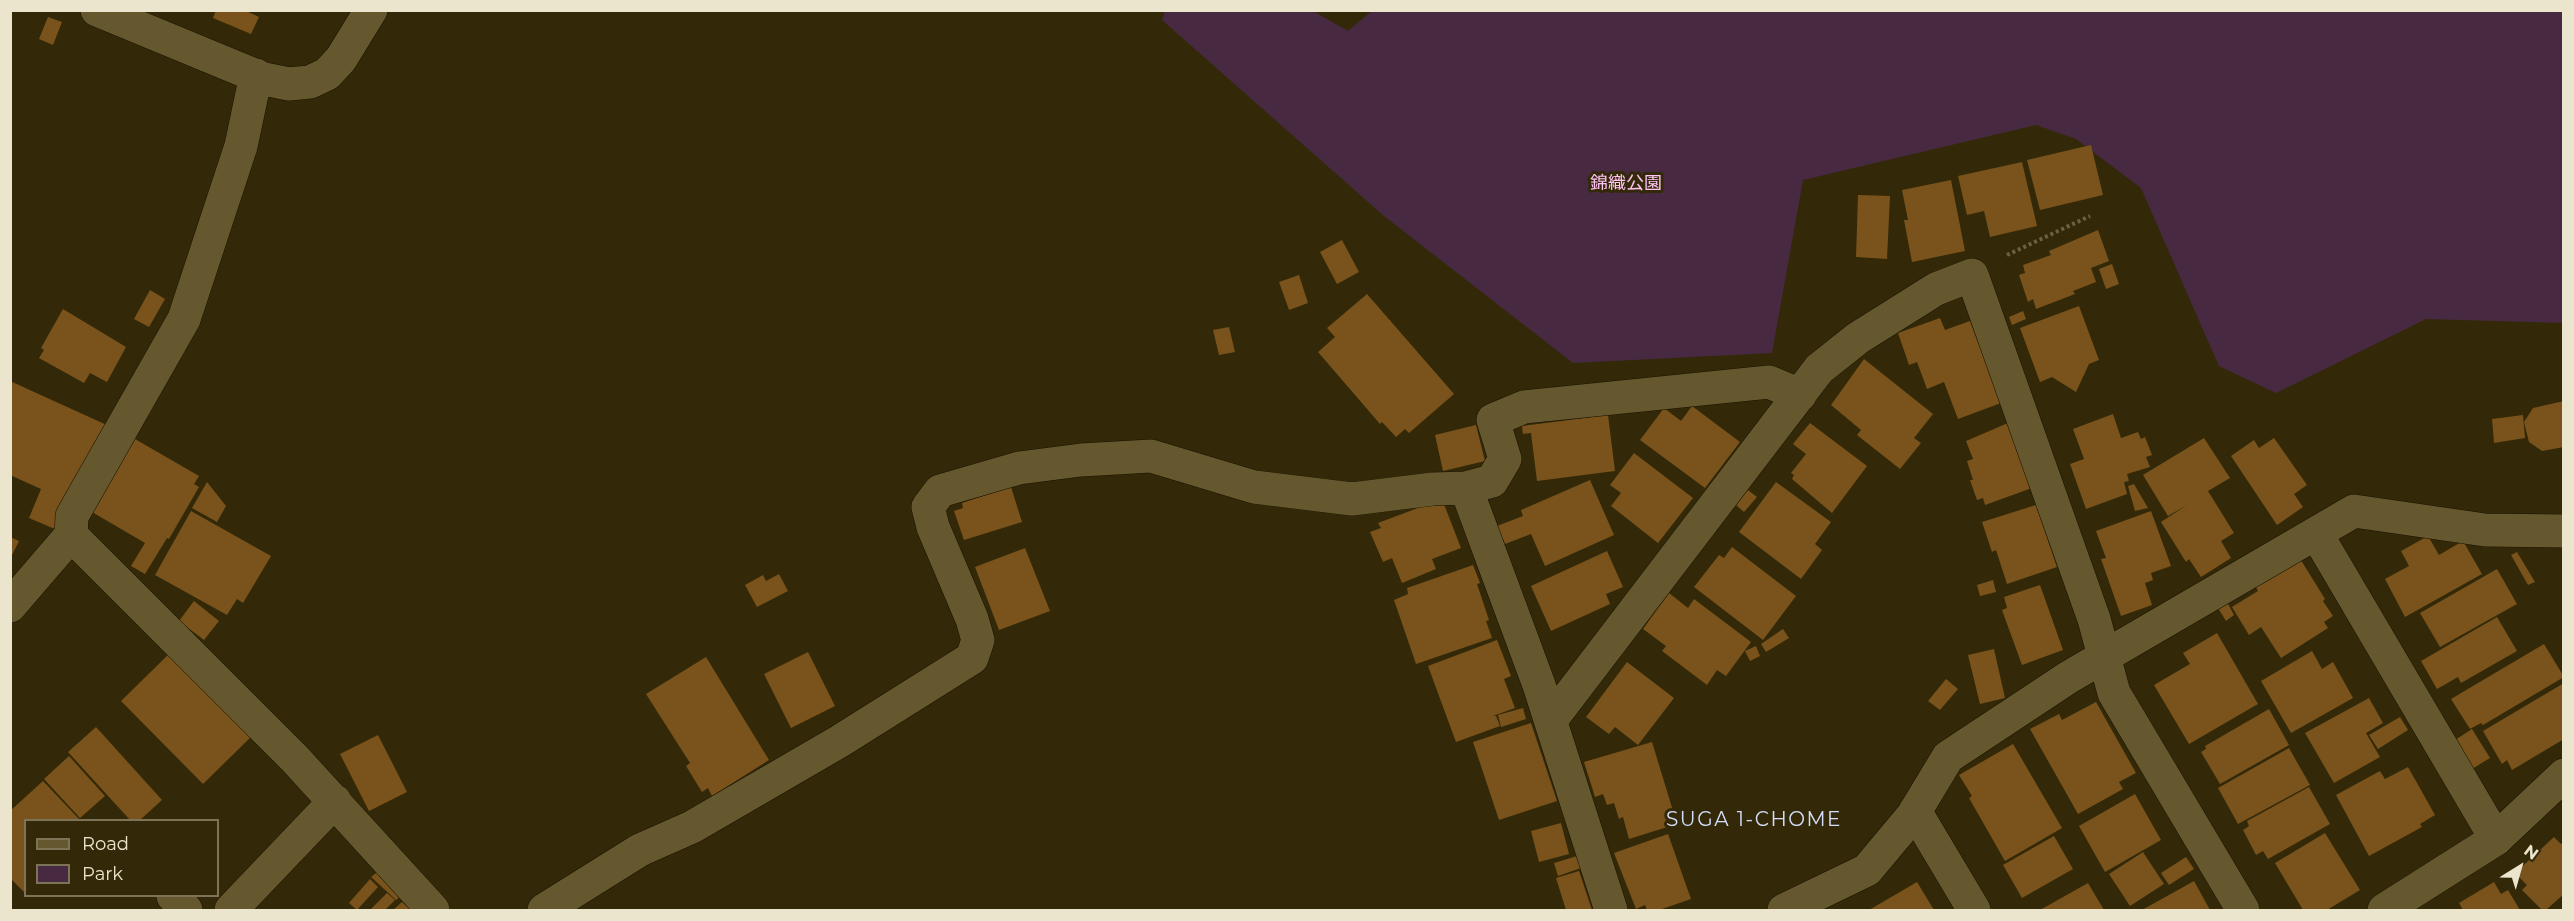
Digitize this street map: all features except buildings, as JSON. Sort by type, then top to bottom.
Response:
[{"type":"street","points":[[97,10],[256,75],[289,84],[310,82],[327,74],[341,58],[371,10]]},
{"type":"street","points":[[10,606],[70,535],[72,516],[184,319],[241,146],[256,75]]},
{"type":"street","points":[[1551,720],[1819,369],[1858,338],[1936,290],[1972,275],[2094,619],[2114,693],[2243,910]]},
{"type":"street","points":[[544,910],[640,850],[692,826],[840,741],[972,658],[978,640],[972,619],[933,527],[928,507],[940,491],[1019,468],[1081,460],[1151,456],[1254,487],[1352,499],[1433,489],[1466,488],[1492,481],[1504,459],[1493,420],[1524,408],[1769,382],[1800,395]]},
{"type":"street","points":[[1466,488],[1551,720],[1611,910]]},
{"type":"street","points":[[1784,910],[1867,870],[1915,811],[1948,757],[2069,677],[2354,511],[2485,530],[2564,531]]},
{"type":"street","points":[[2316,533],[2496,839]]},
{"type":"street","points":[[70,535],[295,759],[433,910]]},
{"type":"street","points":[[2384,910],[2496,839],[2564,775]]},
{"type":"street","points":[[231,910],[335,801]]},
{"type":"street","points":[[1915,811],[1974,910]]},
{"type":"street","points":[[174,897],[186,910]]},
{"type":"path","points":[[1972,275],[2020,248],[2090,216]]},
{"type":"green space","name":"錦織公園","points":[[1373,10],[2563,11],[2563,323],[2426,319],[2276,393],[2219,366],[2141,188],[2076,139],[2036,125],[1803,180],[1772,353],[1573,363],[1384,216],[1162,20],[1165,11],[1313,11],[1348,31]]},
{"type":"district","name":"SUGA 1-CHOME","points":[[1754,820]]}]
